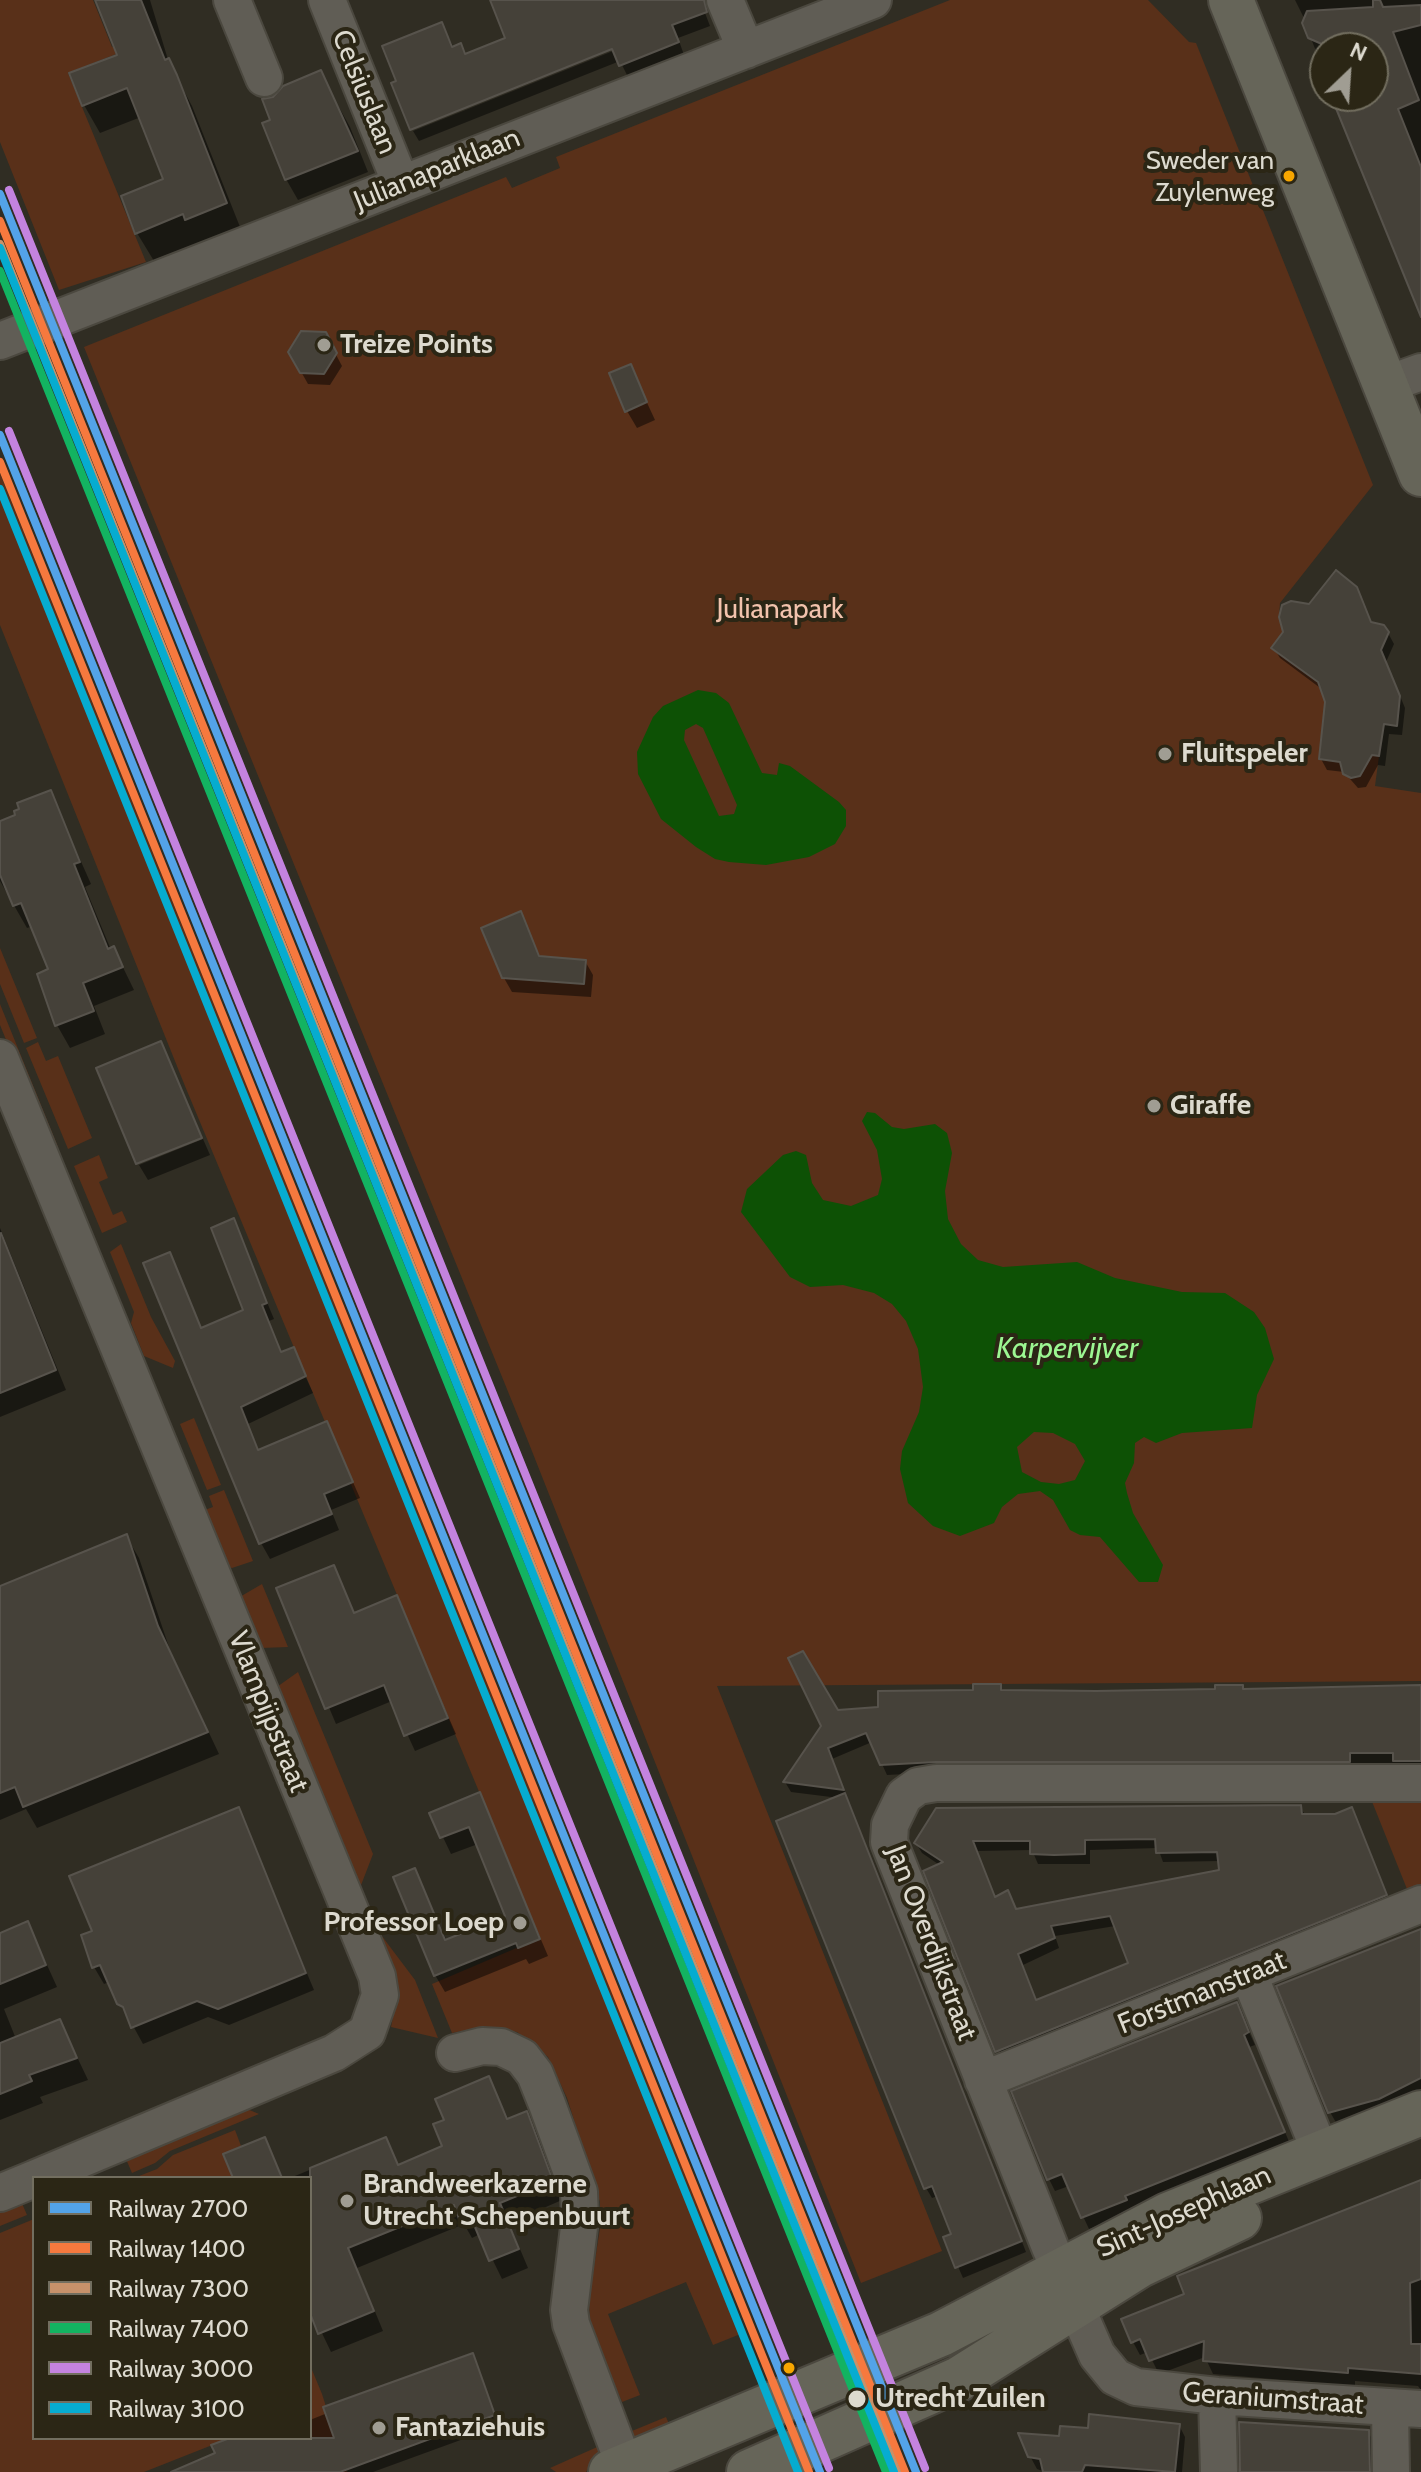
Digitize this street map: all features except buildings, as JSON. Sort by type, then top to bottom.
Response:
[{"type":"main road","points":[[1231,0],[1303,171],[1403,378],[1421,474]]},
{"type":"main road","name":"Sint-Josephlaan","points":[[749,2472],[901,2407],[971,2370],[1067,2288],[1168,2215],[1421,2113]]},
{"type":"main road","name":"Sint-Josephlaan","points":[[621,2470],[955,2327],[1140,2265],[1195,2236],[1421,2145]]},
{"type":"street","points":[[232,0],[264,78]]},
{"type":"street","name":"Celsiuslaan","points":[[327,0],[401,184]]},
{"type":"street","points":[[725,0],[746,50]]},
{"type":"street","name":"Julianaparklaan","points":[[0,341],[873,0]]},
{"type":"street","name":"Vlampijpstraat","points":[[0,1058],[377,1976],[380,1995],[367,2032],[334,2053],[40,2176]]},
{"type":"street","name":"Jan Overdijkstraat","points":[[1125,2384],[1097,2355],[983,2080],[889,1842],[895,1808],[911,1791],[936,1783],[1421,1783]]},
{"type":"street","name":"Forstmanstraat","points":[[983,2080],[1421,1904]]},
{"type":"street","points":[[1249,1975],[1321,2154]]},
{"type":"street","points":[[455,2053],[482,2046],[501,2047],[522,2057],[535,2074],[547,2104],[579,2192],[580,2219],[569,2310],[571,2324],[621,2470]]},
{"type":"street","name":"Vlampijpstraat","points":[[0,2193],[32,2179]]},
{"type":"street","name":"Geraniumstraat","points":[[1125,2384],[1217,2396],[1406,2409]]},
{"type":"street","points":[[1217,2396],[1219,2472]]},
{"type":"street","points":[[1391,2472],[1406,2409]]},
{"type":"green space","points":[[0,0],[93,0],[112,47],[154,31],[157,38],[68,73],[146,262],[59,290],[0,142]]},
{"type":"green space","name":"Julianapark","points":[[950,0],[1148,0],[1189,42],[1196,43],[1373,485],[1280,603],[1279,617],[1286,629],[1272,648],[1317,679],[1325,702],[1319,759],[1341,762],[1343,774],[1351,778],[1360,776],[1366,759],[1356,753],[1379,756],[1375,786],[1421,793],[1421,1681],[717,1686],[942,2251],[861,2283],[524,1431],[84,347],[506,177],[512,188],[560,168],[556,157]]},
{"type":"green space","points":[[0,473],[732,2290],[727,2293],[743,2333],[713,2345],[686,2282],[608,2314],[640,2395],[622,2402],[590,2328],[589,2299],[600,2228],[600,2202],[567,2098],[548,2057],[517,2032],[482,2027],[452,2033],[432,1984],[540,1938],[185,1086],[0,625]]},
{"type":"green space","points":[[0,948],[37,1038],[24,1043],[0,984]]},
{"type":"green space","points":[[0,1004],[58,1147],[48,1142],[0,1025]]},
{"type":"green space","points":[[38,1042],[46,1061],[58,1056],[92,1138],[68,1149],[26,1048]]},
{"type":"green space","points":[[99,1155],[108,1178],[99,1182],[113,1215],[122,1211],[127,1222],[102,1233],[74,1166]]},
{"type":"green space","points":[[121,1244],[151,1317],[175,1361],[173,1368],[144,1356],[131,1323],[134,1312],[110,1252]]},
{"type":"green space","points":[[194,1418],[221,1485],[207,1490],[180,1424]]},
{"type":"green space","points":[[224,1490],[253,1561],[232,1568],[225,1566],[202,1511],[213,1507],[209,1496]]},
{"type":"green space","points":[[262,1584],[288,1647],[261,1648],[238,1598]]},
{"type":"green space","points":[[298,1672],[373,1854],[358,1893],[274,1689]]},
{"type":"green space","points":[[1369,1794],[1421,1799],[1421,1889],[1409,1894]]},
{"type":"green space","points":[[366,1915],[415,1980],[438,2038],[391,2027],[396,2002]]},
{"type":"green space","points":[[247,2109],[259,2114],[170,2151],[155,2163],[132,2173],[126,2159]]},
{"type":"green space","points":[[235,2130],[241,2146],[223,2154],[232,2176],[139,2176],[157,2169],[173,2155]]},
{"type":"green space","points":[[21,2201],[27,2215],[0,2226],[0,2210]]},
{"type":"green space","points":[[32,2220],[32,2440],[225,2440],[144,2472],[0,2472],[0,2233]]},
{"type":"green space","points":[[312,2370],[347,2472],[320,2472],[311,2440]]},
{"type":"green space","points":[[666,2417],[675,2438],[651,2449],[627,2433]]},
{"type":"green space","points":[[604,2444],[586,2472],[556,2472],[550,2468]]},
{"type":"water","points":[[698,690],[716,693],[729,703],[762,773],[777,775],[779,763],[790,766],[846,810],[846,826],[835,844],[809,857],[766,865],[729,862],[715,859],[696,847],[661,819],[638,774],[637,752],[653,717],[663,706]],"holes":[[[696,724],[703,728],[737,805],[734,814],[719,816],[684,740],[685,730]]]},
{"type":"water","name":"Karpervijver","points":[[867,1112],[875,1113],[892,1127],[904,1129],[935,1124],[947,1133],[952,1153],[945,1191],[948,1219],[961,1244],[978,1260],[1003,1267],[1077,1262],[1115,1278],[1182,1292],[1225,1293],[1254,1312],[1265,1328],[1274,1359],[1257,1395],[1252,1428],[1182,1433],[1156,1443],[1144,1437],[1135,1443],[1134,1463],[1125,1483],[1133,1513],[1163,1565],[1158,1582],[1139,1582],[1100,1537],[1080,1535],[1070,1530],[1053,1500],[1040,1491],[1018,1494],[1002,1507],[994,1523],[960,1536],[933,1526],[908,1503],[900,1469],[902,1451],[919,1412],[923,1387],[918,1349],[906,1321],[892,1304],[874,1293],[843,1285],[810,1287],[790,1277],[741,1212],[747,1189],[783,1155],[796,1151],[806,1155],[812,1183],[823,1200],[851,1206],[878,1195],[882,1179],[877,1150],[862,1121]],"holes":[[[1034,1432],[1053,1433],[1075,1444],[1085,1461],[1075,1480],[1059,1484],[1041,1482],[1022,1472],[1017,1447]]]},
{"type":"rail line","name":"3000","points":[[9,190],[925,2468]]},
{"type":"rail line","name":"2700","points":[[0,194],[916,2472]]},
{"type":"rail line","name":"1400","points":[[0,221],[905,2472]]},
{"type":"rail line","name":"7300","points":[[0,244],[897,2472]]},
{"type":"rail line","name":"3100","points":[[0,248],[894,2472]]},
{"type":"rail line","name":"7400","points":[[0,271],[886,2472]]},
{"type":"rail line","name":"3000","points":[[9,431],[829,2468]]},
{"type":"rail line","name":"2700","points":[[0,435],[820,2472]]},
{"type":"rail line","name":"1400","points":[[0,462],[809,2472]]},
{"type":"rail line","name":"3100","points":[[0,489],[798,2472]]},
{"type":"place","name":"Sweder van Zuylenweg","points":[[1289,176]]},
{"type":"place","name":"Treize Points","points":[[324,345]]},
{"type":"place","name":"Fluitspeler","points":[[1165,754]]},
{"type":"place","name":"Giraffe","points":[[1154,1106]]},
{"type":"place","name":"Professor Loep","points":[[520,1923]]},
{"type":"place","name":"Brandweerkazerne Utrecht Schepenbuurt","points":[[347,2201]]},
{"type":"place","name":"Utrecht Zuilen","points":[[857,2399]]},
{"type":"place","name":"Fantaziehuis","points":[[379,2428]]}]
